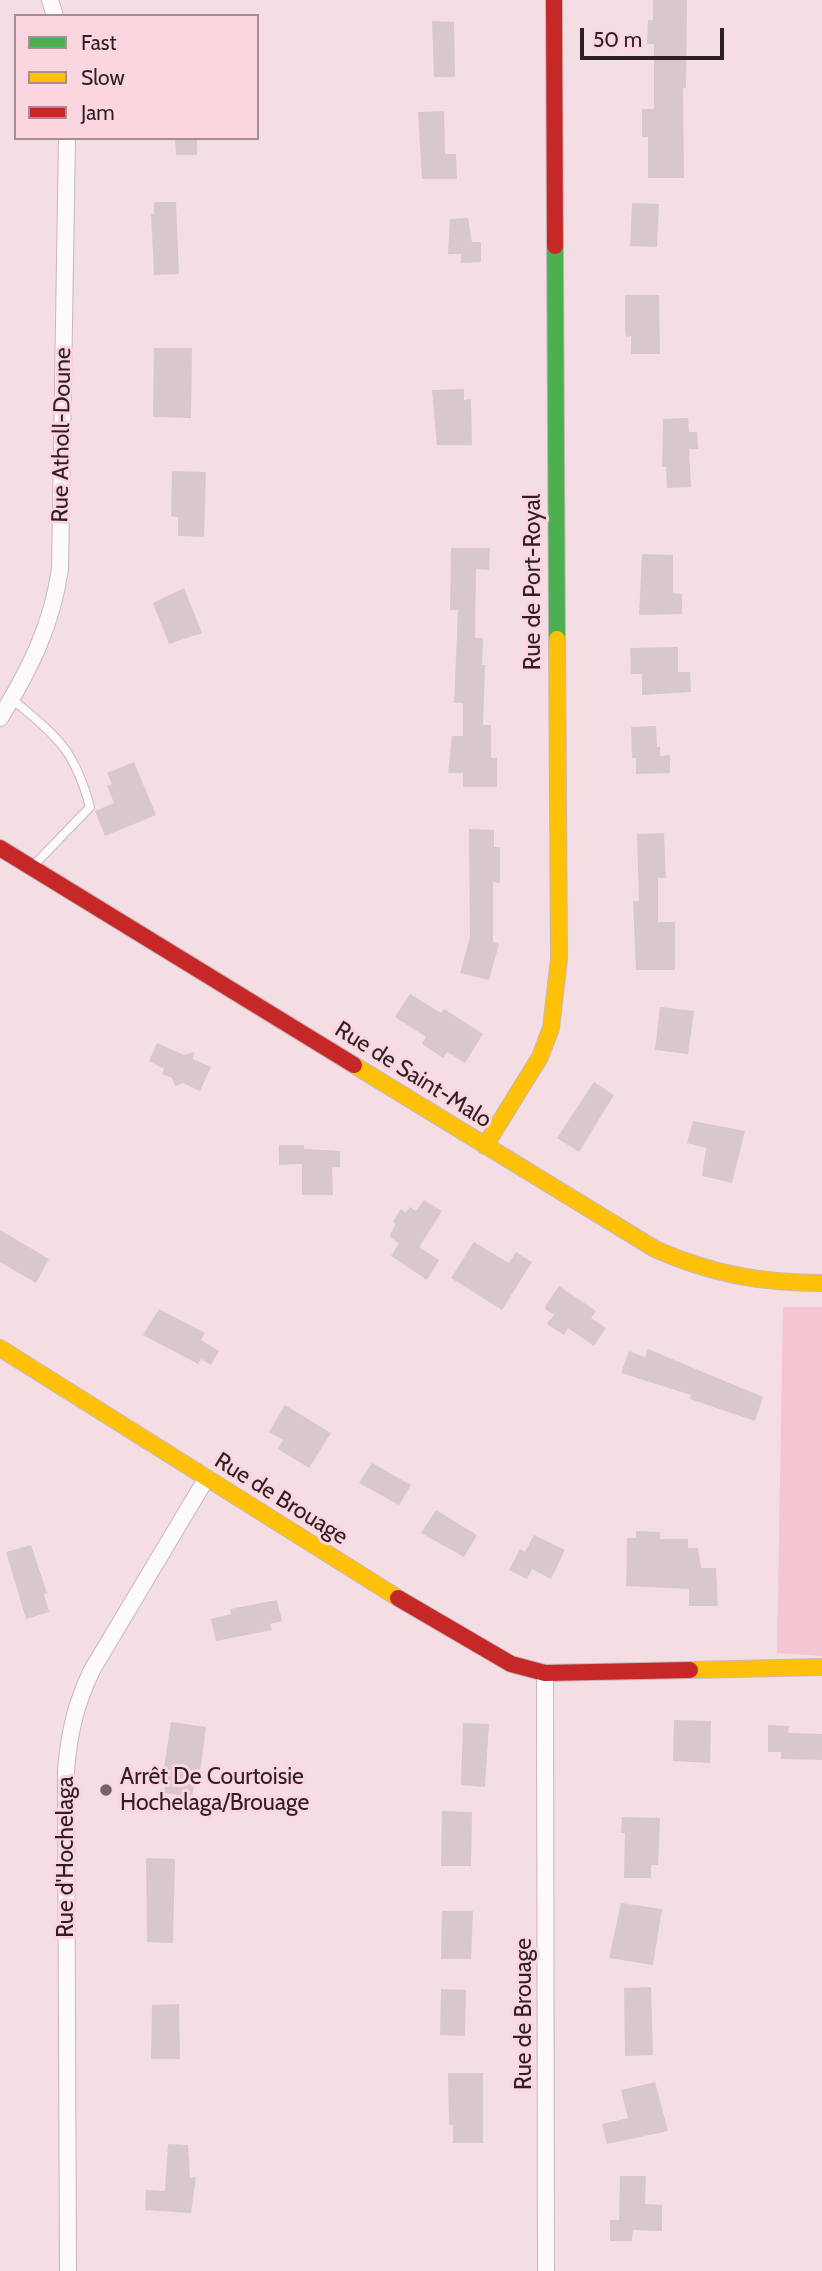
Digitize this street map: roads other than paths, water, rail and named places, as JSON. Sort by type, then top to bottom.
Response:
[{"type":"street","name":"Rue de Port-Royal","points":[[485,1146],[540,1057],[551,1028],[559,959],[554,0]]},
{"type":"street","name":"Rue Atholl-Doune","points":[[0,718],[43,639],[55,604],[60,569],[67,140]]},
{"type":"street","name":"Rue de Saint-Malo","points":[[0,848],[655,1249],[724,1277],[758,1283],[822,1283]]},
{"type":"street","name":"Rue de Brouage","points":[[0,1348],[450,1631],[511,1664],[545,1673],[822,1667]]},
{"type":"street","name":"Rue d'Hochelaga","points":[[68,2271],[65,1770],[69,1735],[78,1698],[92,1670],[206,1479]]},
{"type":"street","name":"Rue de Brouage","points":[[545,1673],[546,2271]]},
{"type":"lane","points":[[12,699],[58,738],[80,771],[90,807],[33,866]]},
{"type":"place","name":"Arrêt De Courtoisie Hochelaga/Brouage","points":[[106,1790]]}]
